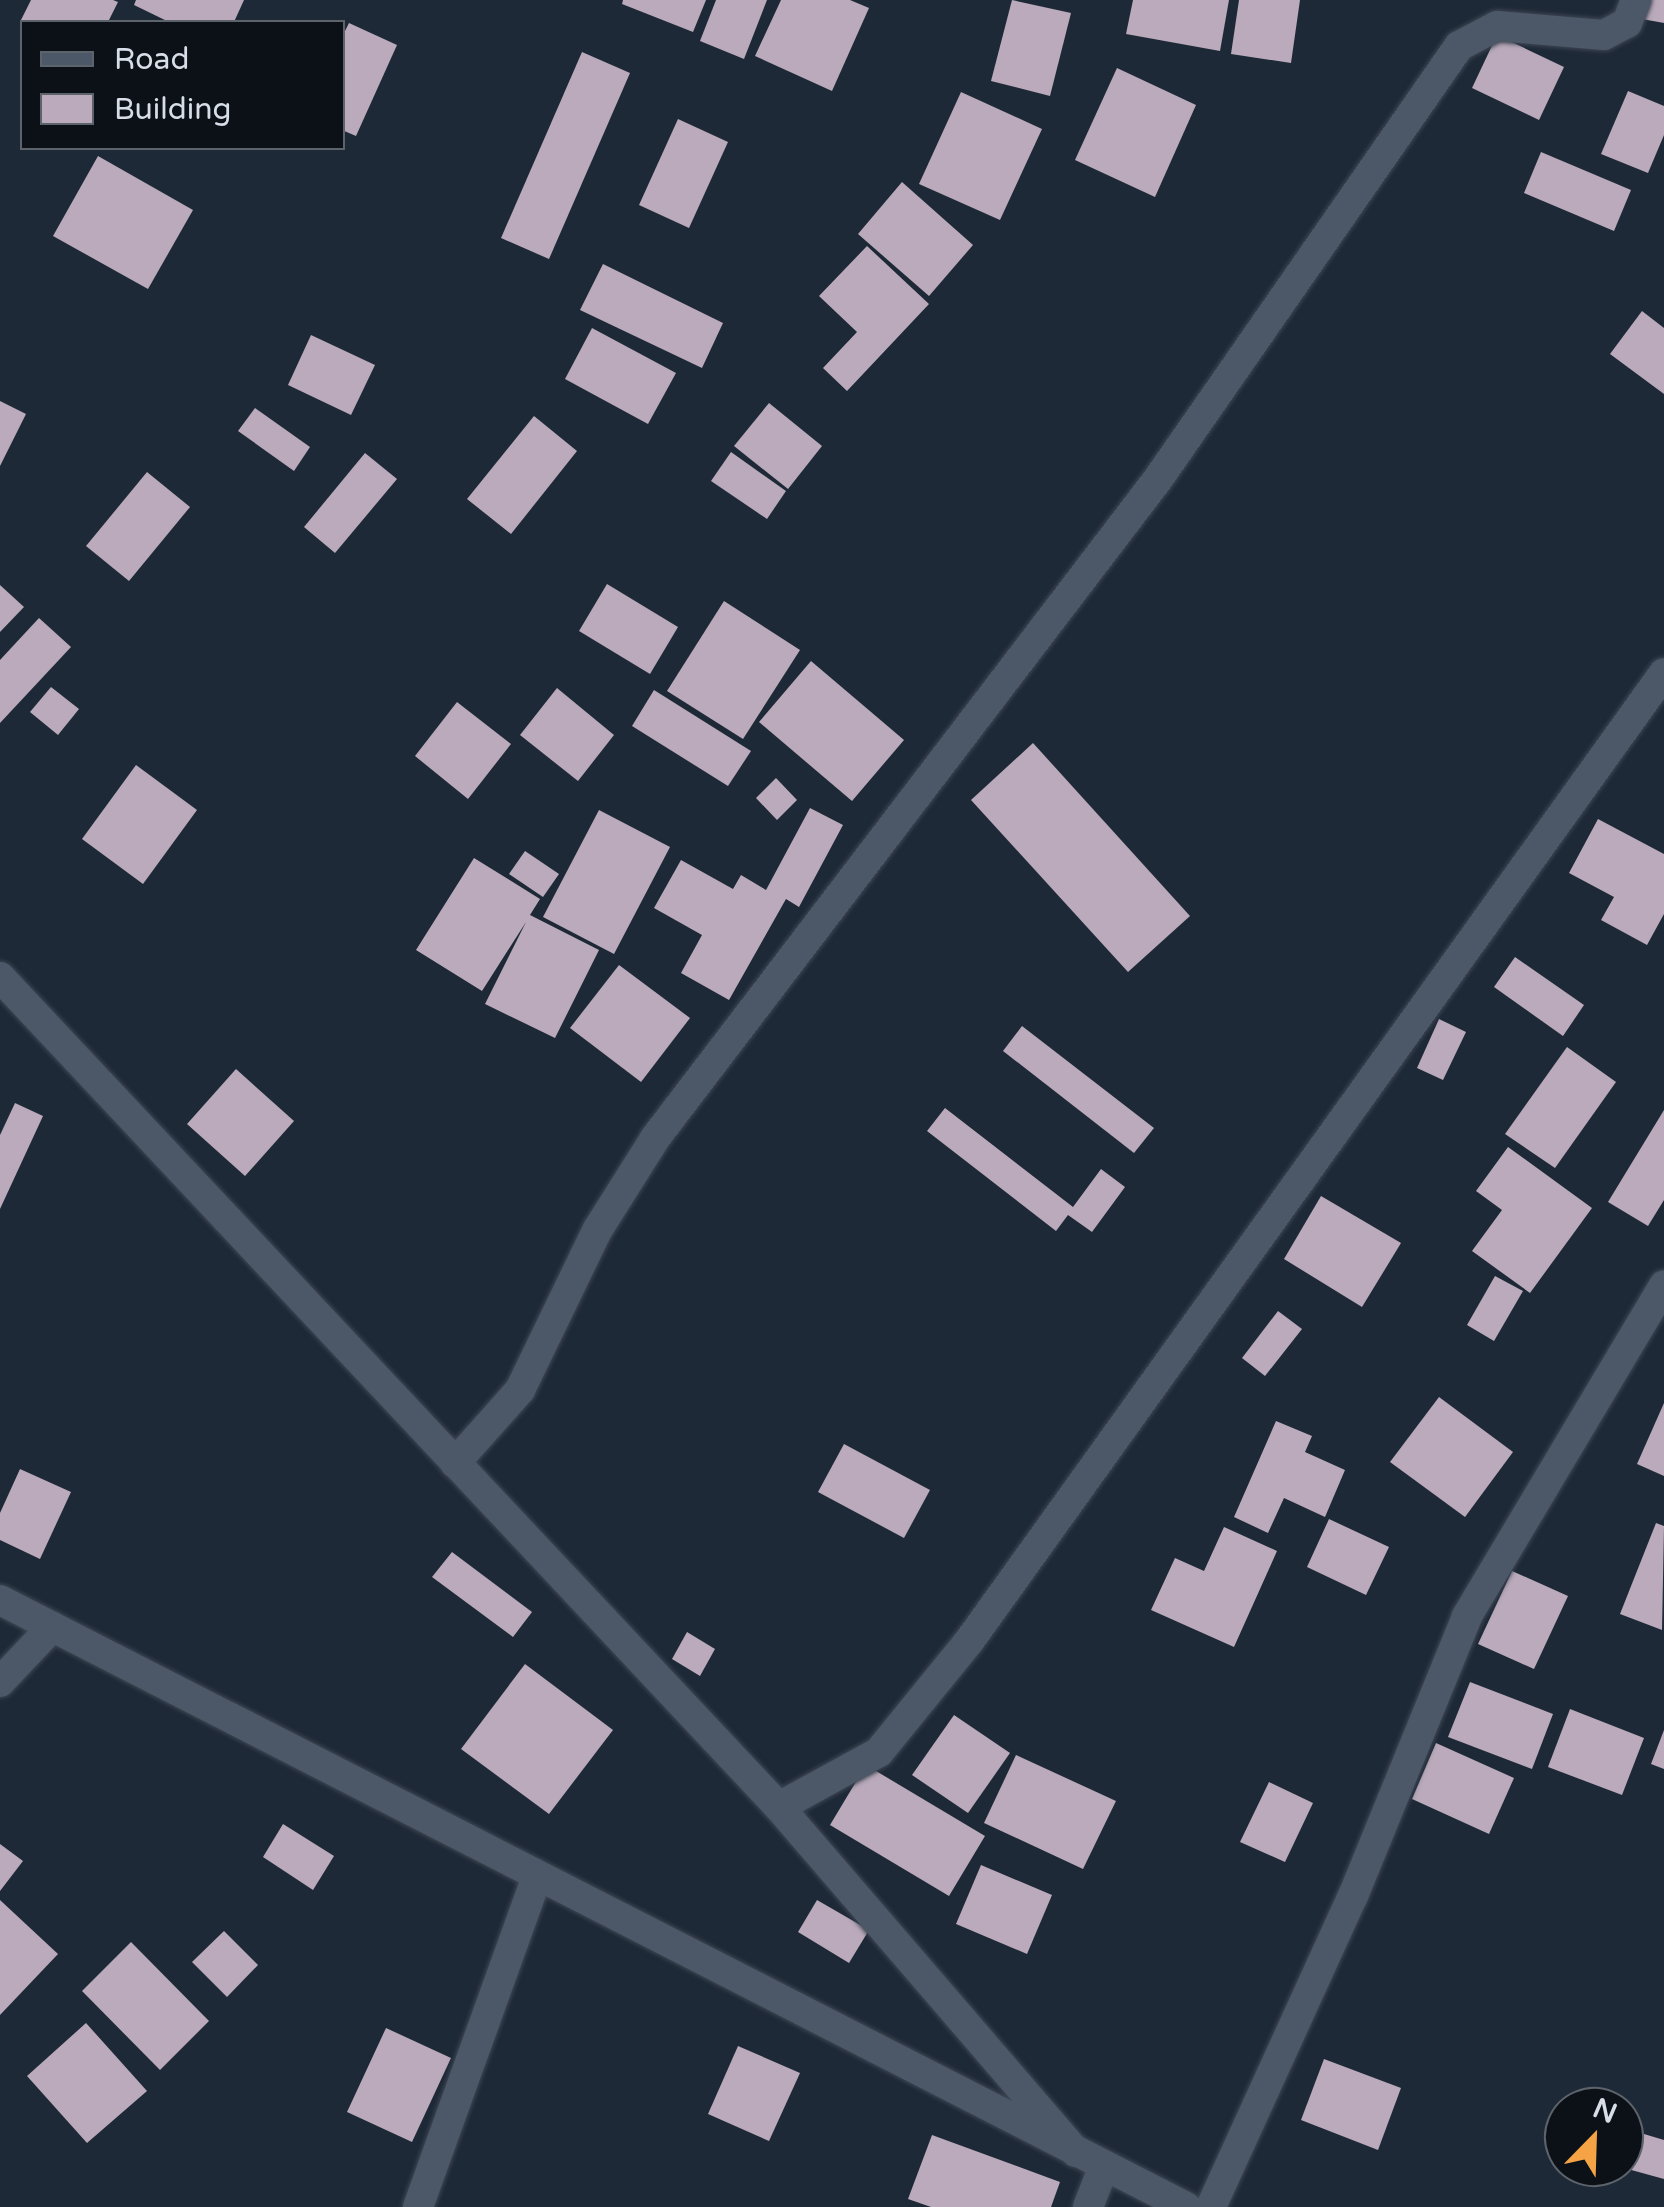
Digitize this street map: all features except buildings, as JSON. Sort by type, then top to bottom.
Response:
[{"type":"street","points":[[455,1463],[520,1390],[598,1229],[656,1136],[1158,478],[1459,46],[1497,26],[1604,36],[1628,24],[1636,0]]},
{"type":"street","points":[[778,1808],[879,1752],[970,1640],[1664,673]]},
{"type":"street","points":[[0,977],[778,1808],[1076,2152]]},
{"type":"street","points":[[1211,2207],[1353,1896],[1468,1616],[1664,1285]]},
{"type":"street","points":[[0,1600],[1186,2207]]},
{"type":"street","points":[[0,1682],[52,1627]]},
{"type":"street","points":[[418,2207],[537,1876]]},
{"type":"street","points":[[1088,2207],[1104,2166]]}]
